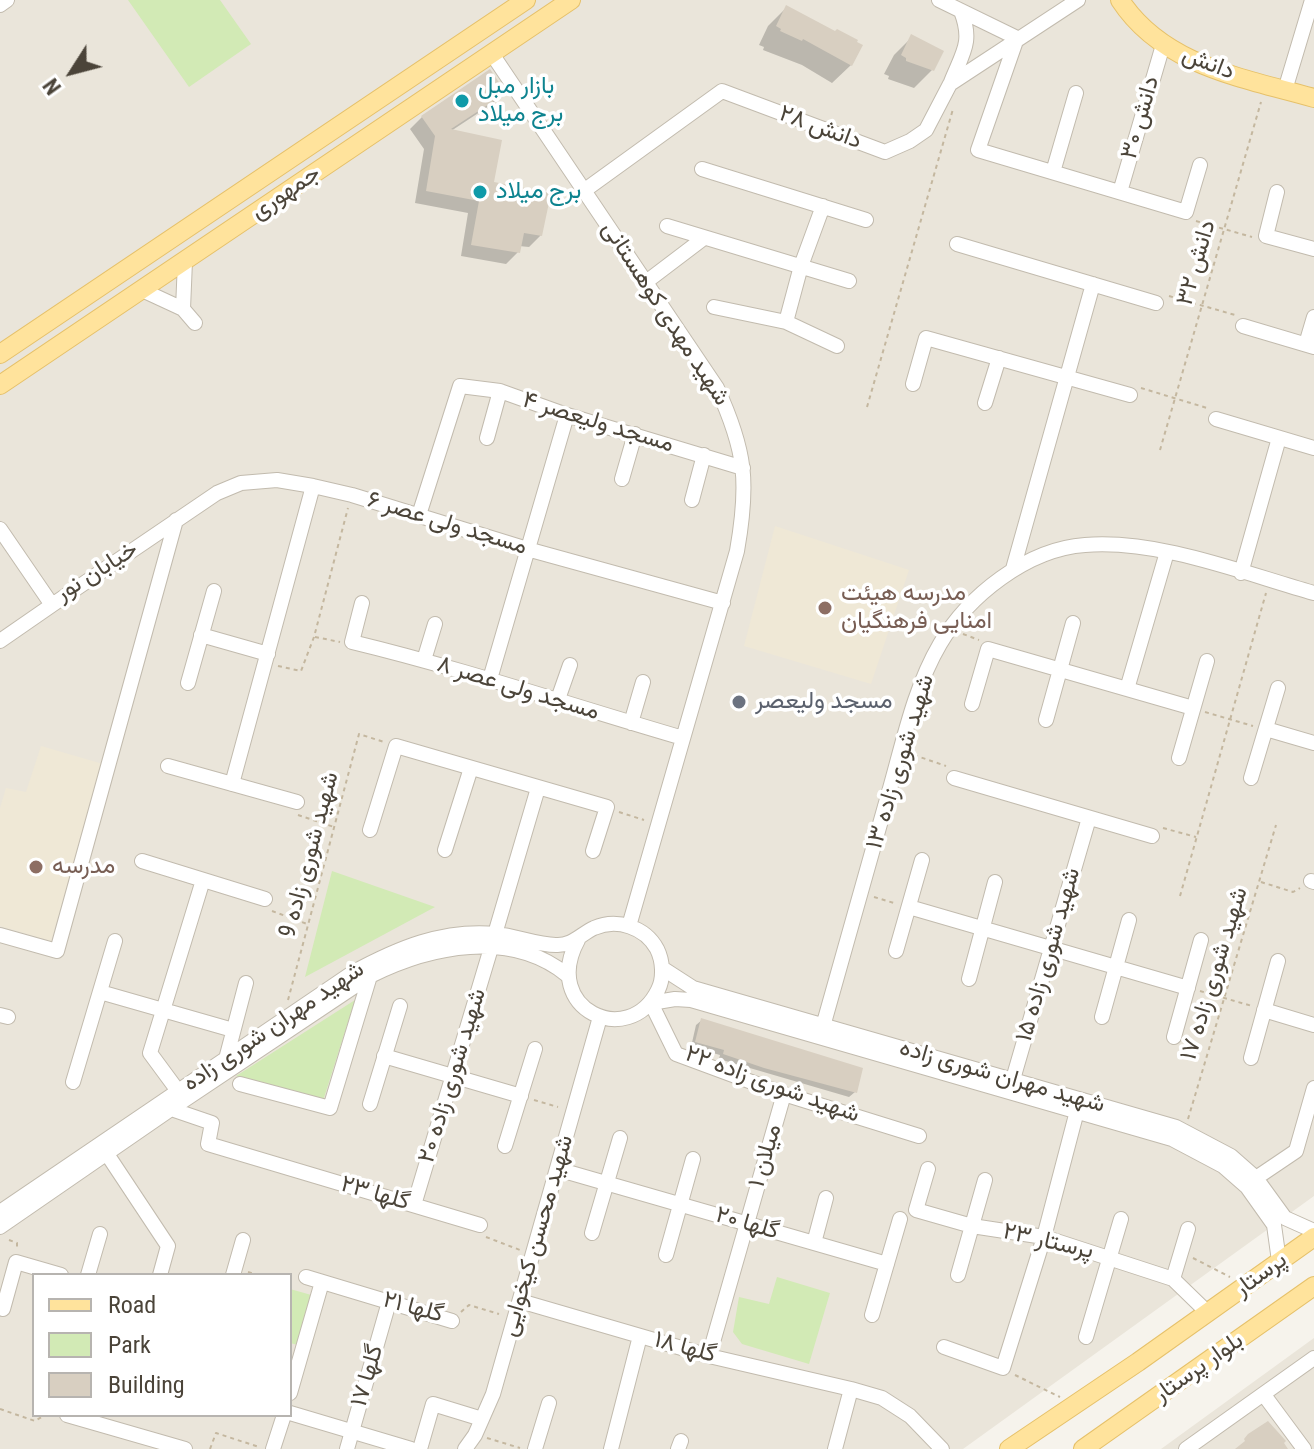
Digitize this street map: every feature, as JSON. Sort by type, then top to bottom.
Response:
[{"type":"main road","name":"جمهوری","points":[[0,354],[526,0]]},
{"type":"main road","name":"جمهوری","points":[[0,385],[571,0]]},
{"type":"main road","name":"دانش","points":[[1120,0],[1163,45],[1194,63],[1314,98]]},
{"type":"main road","points":[[477,33],[492,54]]},
{"type":"main road","name":"پرستار","points":[[1208,1313],[1314,1234]]},
{"type":"main road","name":"بلوار پرستار","points":[[1083,1449],[1314,1286]]},
{"type":"main road","name":"بلوار پرستار","points":[[1009,1449],[1208,1313]]},
{"type":"street","points":[[0,5],[7,0]]},
{"type":"street","points":[[939,0],[1017,38],[978,150],[1186,212],[1200,165]]},
{"type":"street","name":"دانش ۲۸","points":[[585,190],[722,91],[885,152],[926,130],[950,84],[1078,0]]},
{"type":"street","points":[[1285,90],[1312,0]]},
{"type":"street","points":[[950,84],[968,39],[961,11]]},
{"type":"street","name":"دانش ۳۰","points":[[1120,192],[1163,45]]},
{"type":"street","name":"شهید مهدی کوهستانی","points":[[492,54],[717,388],[733,423],[743,468],[745,507],[737,551],[629,926]]},
{"type":"street","points":[[1053,172],[1076,93]]},
{"type":"street","points":[[702,169],[866,220]]},
{"type":"street","points":[[1277,192],[1266,236],[1314,249]]},
{"type":"street","points":[[786,322],[801,266],[823,206]]},
{"type":"street","points":[[667,226],[849,281]]},
{"type":"street","points":[[646,282],[704,238]]},
{"type":"street","points":[[957,244],[1156,303]]},
{"type":"street","points":[[183,309],[185,261]]},
{"type":"street","points":[[1013,569],[1093,284]]},
{"type":"street","points":[[142,290],[183,309],[195,323]]},
{"type":"street","points":[[714,307],[786,322],[837,346]]},
{"type":"street","points":[[1243,326],[1310,346],[1314,317]]},
{"type":"street","points":[[913,384],[926,338],[1130,395]]},
{"type":"street","points":[[985,403],[999,358]]},
{"type":"street","points":[[419,515],[460,386],[500,391]]},
{"type":"street","name":"مسجد ولیعصر ۴","points":[[487,438],[500,391],[567,415],[743,468]]},
{"type":"street","points":[[490,679],[567,415]]},
{"type":"street","points":[[1216,419],[1314,448]]},
{"type":"street","points":[[622,479],[635,434]]},
{"type":"street","points":[[1241,573],[1279,438]]},
{"type":"street","points":[[692,500],[704,455]]},
{"type":"street","name":"مسجد ولی عصر ۶","points":[[176,520],[217,493],[241,483],[277,480],[352,495],[527,549],[723,603]]},
{"type":"street","points":[[232,784],[313,486]]},
{"type":"street","points":[[0,935],[57,951],[176,520]]},
{"type":"street","name":"خیابان نور","points":[[0,529],[52,605],[176,520]]},
{"type":"street","name":"شهید شوری زاده ۱۳","points":[[822,1031],[915,702],[939,644],[966,607],[1013,569],[1039,557],[1080,545],[1126,543],[1314,593]]},
{"type":"street","points":[[1127,689],[1167,552]]},
{"type":"street","points":[[188,683],[214,591]]},
{"type":"street","points":[[352,642],[362,603]]},
{"type":"street","points":[[0,641],[52,605]]},
{"type":"street","points":[[1046,720],[1073,623]]},
{"type":"street","points":[[424,660],[435,624]]},
{"type":"street","points":[[201,635],[267,658]]},
{"type":"street","name":"مسجد ولی عصر ۸","points":[[352,642],[490,679],[557,702],[683,738]]},
{"type":"street","points":[[972,704],[988,649],[1193,708]]},
{"type":"street","points":[[1179,758],[1207,661]]},
{"type":"street","points":[[557,702],[570,665]]},
{"type":"street","points":[[631,723],[643,682]]},
{"type":"street","points":[[1251,778],[1278,688]]},
{"type":"street","points":[[1266,729],[1314,743]]},
{"type":"street","points":[[370,830],[396,746],[607,807],[593,851]]},
{"type":"street","points":[[168,766],[297,802]]},
{"type":"street","points":[[445,850],[471,768]]},
{"type":"street","points":[[954,778],[1152,836]]},
{"type":"street","name":"شهید شوری زاده ۲۰","points":[[414,1205],[538,788]]},
{"type":"street","name":"شهید شوری زاده ۱۵","points":[[1011,1086],[1089,818]]},
{"type":"street","points":[[896,951],[922,860]]},
{"type":"street","points":[[142,861],[265,899]]},
{"type":"street","points":[[178,1091],[150,1053],[203,880]]},
{"type":"street","points":[[969,979],[995,882]]},
{"type":"street","points":[[909,907],[1188,988]]},
{"type":"street","points":[[1102,1017],[1129,920]]},
{"type":"street","points":[[610,924],[629,926],[646,935],[657,950],[662,968],[660,986],[651,1003],[636,1014],[618,1019],[600,1017],[583,1008],[572,993],[567,975],[569,956],[578,940],[592,928],[610,924]]},
{"type":"street","name":"شهید مهران شوری زاده","points":[[0,1212],[352,973],[384,956],[419,941],[457,934],[493,941],[556,946],[578,940]]},
{"type":"street","points":[[1174,1037],[1201,940]]},
{"type":"street","points":[[73,1082],[115,941]]},
{"type":"street","name":"شهید مهران شوری زاده","points":[[0,1227],[370,976],[422,954],[493,941],[549,961],[567,975]]},
{"type":"street","points":[[1251,1058],[1278,961]]},
{"type":"street","name":"شهید مهران شوری زاده","points":[[662,968],[693,988],[822,1031],[1011,1086],[1184,1131],[1231,1156],[1256,1178],[1285,1218],[1314,1234]]},
{"type":"street","points":[[240,1084],[330,1108],[370,976]]},
{"type":"street","points":[[226,1059],[246,983]]},
{"type":"street","points":[[100,992],[233,1030]]},
{"type":"street","name":"شهید مهران شوری زاده","points":[[651,1003],[691,1000],[822,1031]]},
{"type":"street","name":"شهید شوری زاده ۲۲","points":[[651,1003],[676,1054],[784,1094],[919,1136]]},
{"type":"street","points":[[370,1104],[400,1006]]},
{"type":"street","points":[[1264,1010],[1314,1025]]},
{"type":"street","name":"شهید محسن کیخوایی","points":[[465,1449],[475,1435],[493,1394],[600,1017]]},
{"type":"street","points":[[505,1146],[535,1049]]},
{"type":"street","points":[[384,1056],[521,1096]]},
{"type":"street","name":"شهید مهران شوری زاده","points":[[1011,1086],[1077,1111],[1172,1139],[1223,1166],[1247,1187],[1274,1225],[1279,1261]]},
{"type":"street","points":[[1256,1178],[1296,1151],[1314,1088]]},
{"type":"street","name":"میلان ۱","points":[[709,1356],[784,1094]]},
{"type":"street","name":"گلها ۲۳","points":[[171,1109],[212,1123],[208,1144],[480,1225]]},
{"type":"street","points":[[944,1347],[1003,1368],[1044,1237],[1077,1111]]},
{"type":"street","points":[[592,1233],[620,1138]]},
{"type":"street","points":[[107,1154],[168,1246],[161,1273]]},
{"type":"street","points":[[666,1255],[693,1159]]},
{"type":"street","name":"گلها ۲۰","points":[[557,1169],[887,1264]]},
{"type":"street","name":"پرستار ۲۳","points":[[928,1169],[916,1210],[972,1226],[1044,1237],[1173,1279],[1208,1313]]},
{"type":"street","points":[[958,1275],[985,1180]]},
{"type":"street","points":[[814,1243],[826,1198]]},
{"type":"street","points":[[872,1315],[900,1219]]},
{"type":"street","points":[[1086,1337],[1121,1219]]},
{"type":"street","points":[[1173,1279],[1188,1229]]},
{"type":"street","points":[[89,1273],[100,1234]]},
{"type":"street","points":[[234,1273],[243,1240]]},
{"type":"street","points":[[3,1309],[16,1262],[54,1273]]},
{"type":"street","name":"گلها ۲۱","points":[[306,1277],[452,1321]]},
{"type":"street","points":[[292,1386],[322,1282]]},
{"type":"street","name":"گلها ۱۸","points":[[520,1301],[709,1356],[882,1398],[910,1416],[942,1449]]},
{"type":"street","name":"گلها ۱۷","points":[[347,1449],[389,1302]]},
{"type":"street","points":[[611,1449],[640,1336]]},
{"type":"street","points":[[1186,1449],[1314,1358]]},
{"type":"street","points":[[835,1449],[851,1389]]},
{"type":"street","points":[[1264,1395],[1307,1445]]},
{"type":"street","points":[[535,1449],[549,1403]]},
{"type":"street","points":[[420,1449],[433,1404],[482,1419]]},
{"type":"street","points":[[292,1414],[411,1449]]},
{"type":"street","points":[[82,1417],[119,1422],[185,1449]]},
{"type":"street","points":[[273,1449],[283,1417]]},
{"type":"path","name":"دانش ۳۲","points":[[1160,450],[1266,84]]},
{"type":"path","points":[[867,407],[955,103]]},
{"type":"path","points":[[1186,212],[1195,221],[1255,238],[1266,236]]},
{"type":"path","points":[[1156,303],[1165,295],[1234,313],[1243,326]]},
{"type":"path","points":[[1130,395],[1141,388],[1175,397],[1205,406],[1216,419]]},
{"type":"path","points":[[267,658],[301,671],[314,637],[352,495]]},
{"type":"path","points":[[1180,896],[1269,581]]},
{"type":"path","points":[[950,629],[983,642],[988,649]]},
{"type":"path","points":[[314,637],[352,642]]},
{"type":"path","points":[[1193,708],[1266,729]]},
{"type":"path","name":"شهید شوری زاده 9","points":[[282,1021],[359,734],[396,746]]},
{"type":"path","points":[[901,752],[947,766],[954,778]]},
{"type":"path","points":[[297,802],[298,816],[335,827]]},
{"type":"path","points":[[607,807],[658,825]]},
{"type":"path","name":"شهید شوری زاده ۱۷","points":[[1184,1131],[1276,825]]},
{"type":"path","points":[[1152,836],[1159,828],[1197,837]]},
{"type":"path","points":[[1259,882],[1293,892],[1312,881]]},
{"type":"path","points":[[861,893],[909,907]]},
{"type":"path","points":[[265,899],[270,910],[308,924]]},
{"type":"path","points":[[1188,988],[1264,1010]]},
{"type":"path","points":[[521,1096],[573,1111]]},
{"type":"path","points":[[480,1225],[486,1239],[533,1254]]},
{"type":"path","points":[[0,1237],[17,1243],[16,1262]]},
{"type":"path","points":[[1181,1252],[1246,1285]]},
{"type":"path","name":"گلها ۲۱","points":[[452,1321],[469,1305],[515,1319]]},
{"type":"path","points":[[1003,1368],[1075,1405]]},
{"type":"path","points":[[0,1409],[35,1421],[42,1417]]},
{"type":"path","points":[[210,1449],[216,1433],[264,1449]]},
{"type":"path","points":[[475,1435],[525,1449]]},
{"type":"shaded area","points":[[0,0],[1314,0],[1314,1196],[963,1449],[0,1449]]},
{"type":"shaded area","name":"مدرسه هیئت امنایی فرهنگیان","points":[[775,526],[909,570],[871,684],[744,646]]},
{"type":"shaded area","name":"مدرسه","points":[[41,746],[103,764],[51,941],[0,926],[0,808],[6,788],[26,792]]},
{"type":"shaded area","points":[[1314,1338],[1314,1449],[1161,1449]]},
{"type":"green space","points":[[128,0],[220,0],[251,44],[189,87]]},
{"type":"green space","points":[[332,871],[435,907],[305,977]]},
{"type":"green space","points":[[355,1000],[323,1101],[236,1076]]},
{"type":"green space","points":[[777,1277],[830,1293],[809,1364],[742,1344],[733,1332],[739,1297],[769,1304]]},
{"type":"green space","points":[[292,1290],[315,1296],[298,1345],[292,1344]]},
{"type":"building","points":[[786,5],[858,40],[863,45],[852,66],[803,39],[780,31],[776,26]]},
{"type":"building","points":[[911,34],[944,51],[934,71],[906,61],[901,55]]},
{"type":"building","name":"برج میلاد","points":[[490,69],[506,93],[451,129],[502,140],[494,182],[551,193],[542,236],[524,233],[520,253],[471,245],[479,201],[426,191],[435,136],[421,116]]},
{"type":"building","points":[[701,1018],[863,1068],[857,1093],[764,1068],[723,1054],[724,1050],[695,1042]]},
{"type":"building","points":[[1268,1421],[1286,1441],[1284,1443],[1288,1449],[1235,1449],[1248,1434]]},
{"type":"place","name":"بازار مبل برج میلاد","points":[[462,101]]},
{"type":"place","name":"برج میلاد","points":[[480,192]]},
{"type":"place","name":"مدرسه هیئت امنایی فرهنگیان","points":[[825,608]]},
{"type":"place","name":"مسجد ولیعصر","points":[[739,702]]},
{"type":"place","name":"مدرسه","points":[[36,867]]}]
